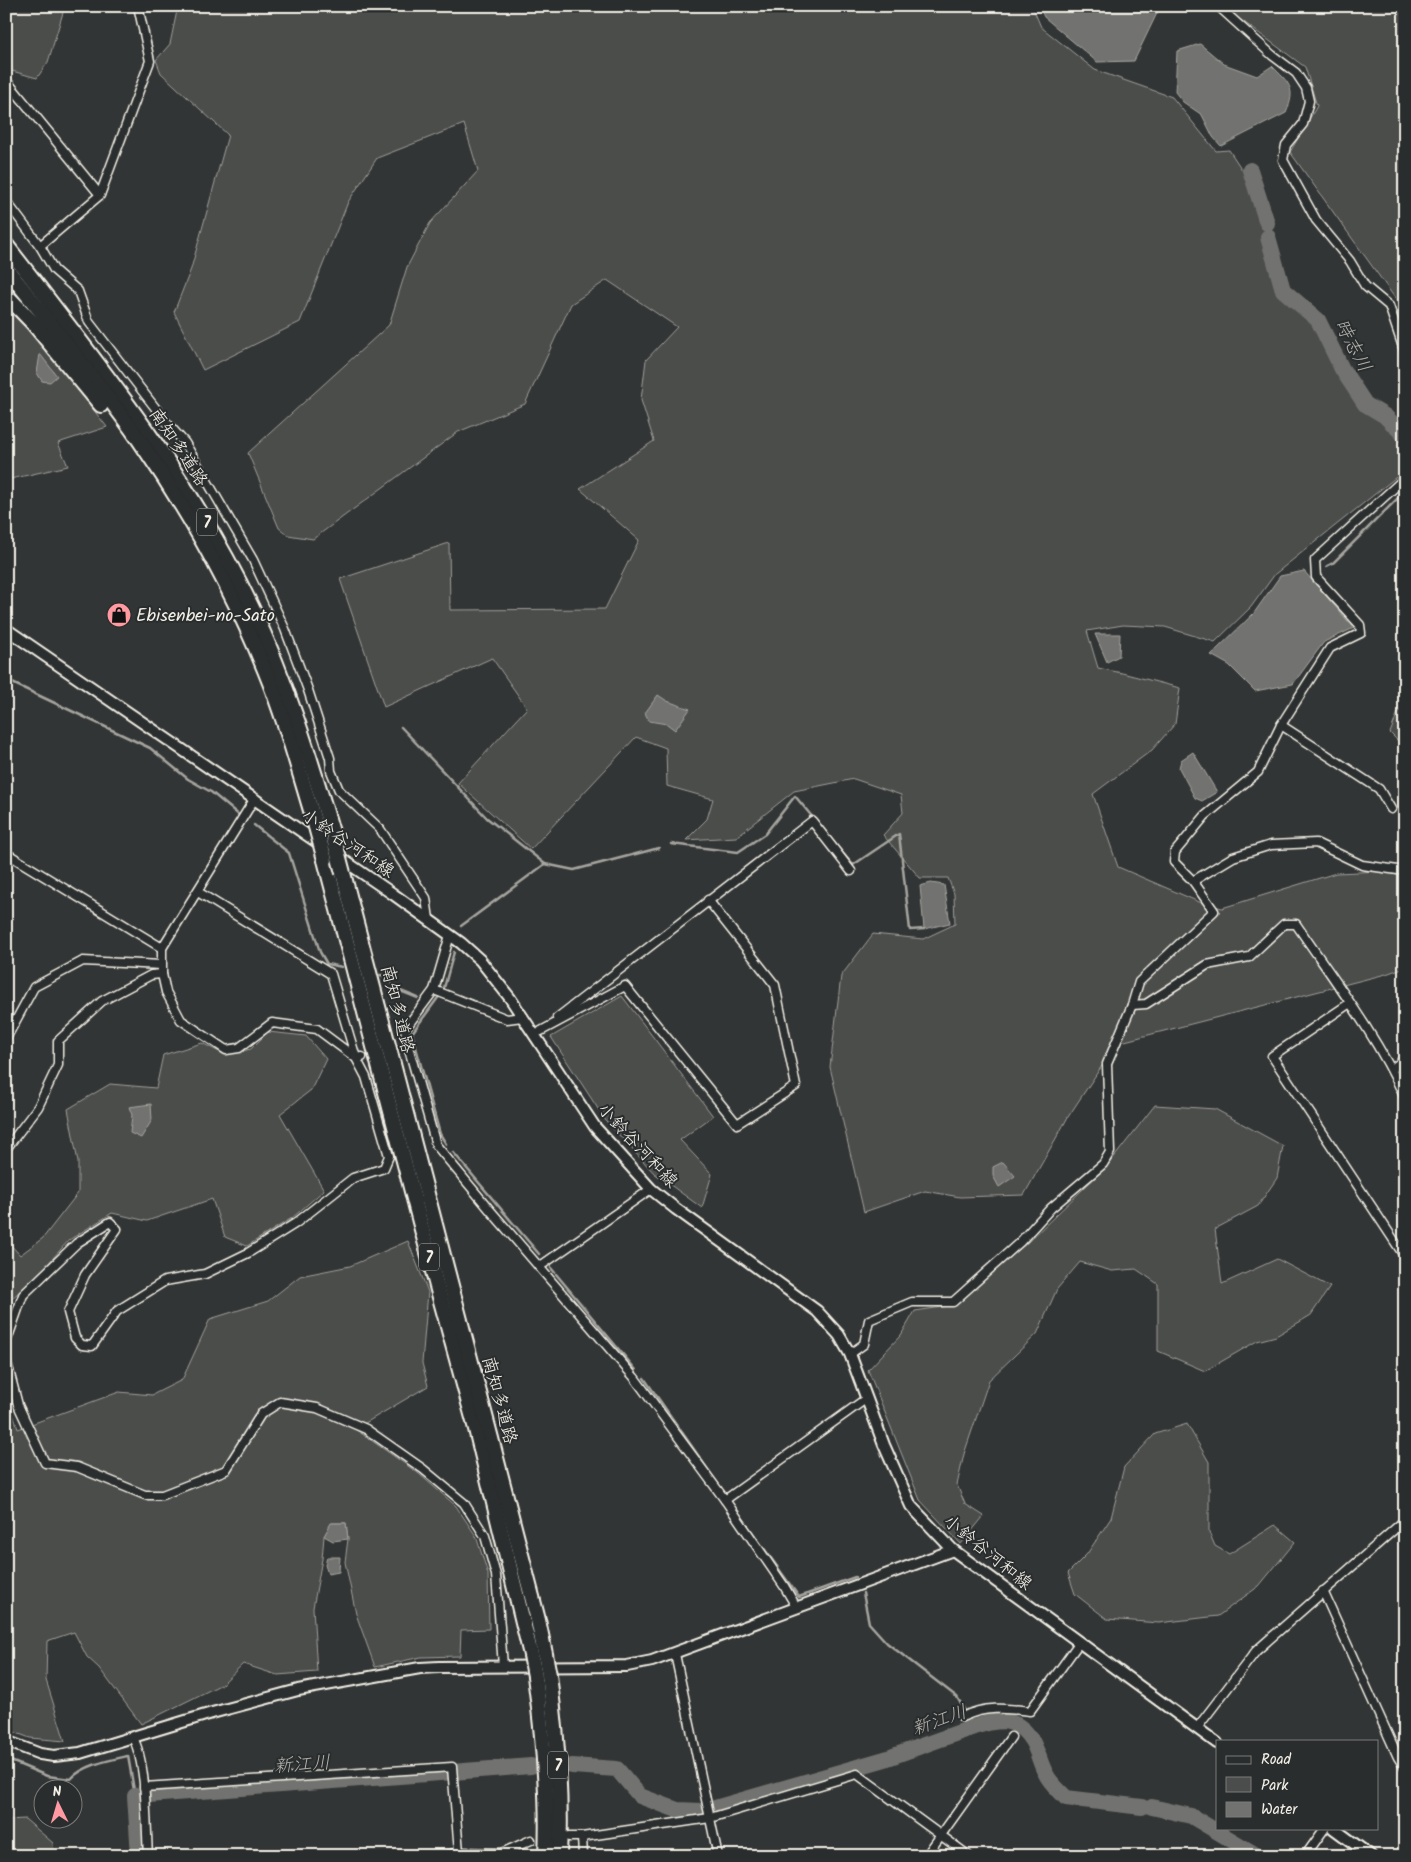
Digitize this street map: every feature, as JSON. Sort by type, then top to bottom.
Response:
[{"type":"highway","points":[[6,233],[17,247],[11,263]]},
{"type":"highway","name":"南知多道路","points":[[6,245],[11,263],[140,442],[197,532],[225,585],[265,670],[291,745],[325,860],[434,1279],[538,1654],[558,1750],[560,1791],[559,1856]]},
{"type":"highway","name":"南知多道路","points":[[11,263],[104,372],[147,432],[204,518],[252,608],[280,672],[305,740],[343,873],[538,1620],[538,1654]]},
{"type":"highway","points":[[6,295],[33,323],[128,439],[140,442]]},
{"type":"highway","name":"南知多道路","points":[[542,1676],[546,1856]]},
{"type":"main road","name":"小鈴谷河和線","points":[[6,629],[429,919],[480,960],[510,998],[522,1017],[537,1034],[595,1128],[651,1189],[817,1311],[839,1335],[850,1354],[884,1445],[911,1506],[953,1550],[1216,1742]]},
{"type":"main road","points":[[6,1742],[27,1750],[54,1756],[80,1753],[298,1690],[420,1668],[627,1666],[652,1661],[953,1550]]},
{"type":"main road","points":[[1336,1830],[1371,1856]]},
{"type":"street","points":[[40,246],[100,195],[150,61],[138,6]]},
{"type":"street","points":[[1218,6],[1272,55],[1296,73],[1306,88],[1309,102],[1304,124],[1286,145],[1283,160],[1316,220],[1350,261],[1365,286],[1389,306],[1405,353]]},
{"type":"street","points":[[6,80],[100,195]]},
{"type":"street","points":[[6,201],[40,246],[54,270],[78,291],[89,322],[167,423],[186,443],[253,560],[285,628],[330,758],[331,771],[336,784],[380,830],[426,898],[429,919]]},
{"type":"street","points":[[850,1354],[864,1344],[869,1320],[912,1302],[952,1302],[1020,1242],[1051,1208],[1103,1164],[1110,1152],[1107,1064],[1132,1005],[1139,982],[1214,910],[1193,881],[1174,862],[1175,852],[1205,816],[1258,772],[1281,725],[1330,648],[1362,633],[1360,625],[1316,577],[1315,560],[1405,478]]},
{"type":"street","points":[[1281,725],[1379,789],[1391,809]]},
{"type":"street","points":[[255,798],[162,948],[161,964],[166,992],[181,1020],[226,1050],[239,1048],[272,1023],[317,1029],[359,1058]]},
{"type":"street","points":[[537,1034],[812,820],[851,871]]},
{"type":"street","points":[[1193,881],[1233,857],[1271,845],[1316,843],[1362,865],[1405,871]]},
{"type":"street","points":[[6,853],[162,948]]},
{"type":"street","points":[[6,1343],[23,1296],[77,1243],[110,1222],[117,1229],[85,1275],[68,1312],[75,1338],[82,1345],[92,1346],[117,1310],[165,1281],[205,1274],[248,1253],[296,1223],[353,1178],[384,1168],[389,1156],[366,1077],[331,974],[198,892]]},
{"type":"street","points":[[537,1034],[625,986],[736,1124],[796,1086],[775,985],[708,900]]},
{"type":"street","points":[[1132,1005],[1146,1004],[1207,965],[1249,957],[1284,924],[1296,924],[1392,1069],[1405,1098]]},
{"type":"street","points":[[450,934],[434,990],[405,1029],[436,1145],[634,1377],[725,1500],[797,1608]]},
{"type":"street","points":[[8,1035],[34,987],[83,961],[161,964]]},
{"type":"street","points":[[6,1148],[38,1107],[58,1064],[58,1041],[102,1001],[151,975],[162,974]]},
{"type":"street","points":[[434,990],[507,1019],[522,1017]]},
{"type":"street","points":[[1350,1003],[1272,1056],[1405,1257]]},
{"type":"street","points":[[399,1048],[408,1046]]},
{"type":"street","points":[[1392,1069],[1401,1062],[1405,1055]]},
{"type":"street","points":[[539,1267],[651,1189]]},
{"type":"street","points":[[6,1359],[18,1405],[45,1463],[76,1467],[145,1495],[162,1495],[226,1470],[262,1414],[280,1402],[317,1408],[366,1429],[423,1469],[464,1503],[485,1536],[496,1575],[503,1666]]},
{"type":"street","points":[[725,1500],[867,1398]]},
{"type":"street","points":[[1197,1728],[1256,1650],[1405,1520]]},
{"type":"street","points":[[1323,1591],[1398,1757],[1405,1768]]},
{"type":"street","points":[[962,1717],[973,1712],[1002,1707],[1030,1711],[1079,1643]]},
{"type":"street","points":[[675,1654],[718,1856]]},
{"type":"street","points":[[133,1738],[139,1748],[144,1787],[148,1856]]},
{"type":"street","points":[[926,1856],[1011,1738]]},
{"type":"street","points":[[144,1787],[452,1767],[460,1852]]},
{"type":"street","points":[[569,1837],[582,1837],[710,1818],[857,1774],[969,1856]]},
{"type":"street","points":[[1305,1856],[1324,1830]]},
{"type":"street","points":[[582,1837],[583,1856]]},
{"type":"street","points":[[444,1856],[460,1852],[498,1854],[531,1840]]},
{"type":"green space","points":[[6,6],[65,6],[48,62],[37,78],[12,71]]},
{"type":"green space","points":[[178,6],[1032,6],[1041,27],[1095,70],[1172,97],[1216,151],[1229,150],[1270,212],[1278,293],[1315,323],[1336,371],[1376,417],[1405,446],[1405,470],[1275,574],[1251,607],[1215,642],[1165,627],[1123,625],[1087,631],[1098,668],[1180,688],[1175,724],[1152,750],[1093,794],[1118,867],[1199,902],[1222,908],[1336,873],[1405,870],[1405,967],[1386,974],[1117,1043],[1068,1117],[1024,1195],[960,1197],[925,1191],[864,1212],[830,1067],[841,976],[873,934],[923,939],[955,924],[954,894],[948,878],[920,878],[883,835],[903,813],[901,795],[854,779],[794,791],[736,837],[686,840],[707,819],[713,799],[667,786],[666,748],[636,737],[531,849],[458,783],[527,708],[492,658],[384,707],[340,579],[449,543],[450,610],[605,609],[639,540],[580,489],[654,441],[641,400],[646,360],[677,327],[607,280],[571,304],[525,404],[458,432],[313,539],[288,535],[279,528],[248,453],[389,325],[407,267],[430,223],[478,171],[464,124],[377,158],[348,202],[300,322],[203,370],[174,312],[191,269],[228,135],[161,73],[156,60],[170,44]]},
{"type":"green space","points":[[1222,6],[1405,6],[1405,312],[1290,152],[1317,106],[1305,67]]},
{"type":"green space","points":[[6,306],[14,309],[107,427],[58,443],[68,466],[6,480]]},
{"type":"green space","points":[[1405,709],[1405,748],[1390,733],[1398,712]]},
{"type":"green space","points":[[622,996],[713,1116],[680,1140],[712,1174],[702,1208],[654,1173],[606,1121],[551,1037]]},
{"type":"green space","points":[[268,1032],[306,1036],[326,1059],[311,1090],[280,1114],[324,1190],[292,1218],[247,1246],[225,1237],[212,1199],[147,1221],[112,1213],[69,1240],[38,1275],[10,1300],[6,1315],[6,1240],[20,1255],[43,1238],[78,1193],[78,1162],[68,1109],[110,1084],[156,1088],[163,1055],[202,1043],[225,1055],[251,1049]]},
{"type":"green space","points":[[1155,1105],[1215,1109],[1283,1146],[1277,1178],[1258,1206],[1215,1229],[1222,1284],[1277,1259],[1330,1287],[1311,1315],[1276,1336],[1257,1341],[1205,1371],[1158,1351],[1158,1284],[1136,1269],[1112,1271],[1080,1262],[1057,1289],[1037,1334],[989,1380],[964,1454],[957,1485],[965,1504],[984,1516],[961,1544],[920,1500],[868,1370],[901,1335],[915,1311],[956,1305],[1028,1242],[1108,1165]]},
{"type":"green space","points":[[408,1241],[428,1292],[422,1363],[428,1386],[355,1429],[418,1473],[456,1506],[476,1536],[488,1574],[489,1629],[461,1630],[460,1656],[421,1657],[375,1667],[356,1614],[345,1562],[348,1539],[346,1523],[332,1523],[324,1536],[313,1608],[317,1672],[277,1675],[243,1664],[222,1684],[141,1724],[99,1668],[87,1657],[74,1632],[47,1641],[46,1680],[65,1741],[30,1738],[6,1729],[6,1393],[18,1429],[119,1392],[152,1395],[182,1380],[210,1319],[268,1301],[300,1276],[350,1266]]},
{"type":"green space","points":[[1187,1424],[1209,1462],[1209,1532],[1215,1546],[1229,1554],[1275,1525],[1295,1542],[1259,1586],[1218,1616],[1159,1623],[1107,1619],[1075,1594],[1068,1573],[1087,1554],[1111,1518],[1124,1467],[1155,1434]]},
{"type":"green space","points":[[25,1819],[32,1825],[32,1830],[38,1830],[53,1843],[54,1856],[6,1856],[6,1820]]},
{"type":"water","points":[[1039,6],[1157,6],[1159,9],[1134,61],[1097,62],[1044,17]]},
{"type":"water","points":[[1200,44],[1224,64],[1257,76],[1272,66],[1290,86],[1291,98],[1286,113],[1221,146],[1213,137],[1202,115],[1183,102],[1175,92],[1177,51]]},
{"type":"water","points":[[40,354],[57,376],[50,382],[42,381],[37,373]]},
{"type":"water","points":[[1304,571],[1354,628],[1324,642],[1293,684],[1255,691],[1229,665],[1211,655],[1254,613],[1280,576]]},
{"type":"water","points":[[1095,634],[1120,634],[1119,656],[1107,662]]},
{"type":"water","points":[[658,695],[667,701],[690,709],[675,730],[667,724],[649,721],[645,713]]},
{"type":"water","points":[[1193,752],[1217,792],[1202,801],[1195,798],[1179,768],[1181,760]]},
{"type":"water","points":[[931,883],[944,885],[950,923],[924,929],[920,886]]},
{"type":"water","points":[[151,1104],[152,1120],[141,1138],[130,1133],[132,1115],[129,1107]]},
{"type":"water","points":[[1003,1162],[1015,1176],[999,1187],[993,1176],[993,1167]]},
{"type":"water","points":[[331,1523],[346,1523],[348,1539],[333,1541],[324,1536]]},
{"type":"water","points":[[327,1557],[340,1557],[339,1572],[328,1574],[325,1565]]},
{"type":"waterway","name":"時志川","points":[[1250,170],[1267,223]]},
{"type":"waterway","name":"時志川","points":[[1268,237],[1283,290],[1318,320],[1342,369],[1365,404],[1385,416],[1405,436]]},
{"type":"waterway","points":[[1327,566],[1333,563],[1405,491]]},
{"type":"waterway","points":[[6,680],[150,748],[188,779],[211,792],[240,816]]},
{"type":"waterway","points":[[401,727],[487,818],[545,864],[461,926]]},
{"type":"waterway","points":[[671,844],[738,852],[765,834],[795,796],[814,819]]},
{"type":"waterway","points":[[254,825],[289,853],[320,952],[327,964],[342,967]]},
{"type":"waterway","points":[[829,837],[853,865],[899,834],[910,930],[924,929]]},
{"type":"waterway","points":[[545,864],[574,870],[659,848]]},
{"type":"waterway","points":[[444,988],[454,952]]},
{"type":"waterway","points":[[380,975],[387,976],[398,990],[418,998]]},
{"type":"waterway","points":[[440,995],[412,1033],[440,1134],[446,1144]]},
{"type":"waterway","points":[[453,1152],[539,1254]]},
{"type":"waterway","points":[[551,1268],[636,1370]]},
{"type":"waterway","points":[[644,1378],[723,1491]]},
{"type":"waterway","points":[[732,1504],[799,1597],[855,1577]]},
{"type":"waterway","points":[[863,1593],[869,1623],[887,1643],[957,1697],[964,1709]]},
{"type":"waterway","points":[[970,1719],[974,1727]]},
{"type":"waterway","name":"新江川","points":[[715,1808],[885,1759],[974,1727],[999,1721],[1014,1723],[1026,1733],[1032,1741],[1048,1777],[1066,1798],[1142,1807]]},
{"type":"waterway","points":[[6,1759],[47,1776],[71,1779],[82,1770],[105,1761],[128,1756],[135,1796]]},
{"type":"waterway","name":"新江川","points":[[139,1856],[135,1796],[531,1766]]},
{"type":"waterway","name":"新江川","points":[[572,1766],[617,1769],[640,1796],[677,1810],[702,1811]]},
{"type":"waterway","name":"新江川","points":[[1152,1807],[1191,1816],[1258,1856]]},
{"type":"place","name":"Ebisenbei-no-Sato","points":[[119,615]]}]
